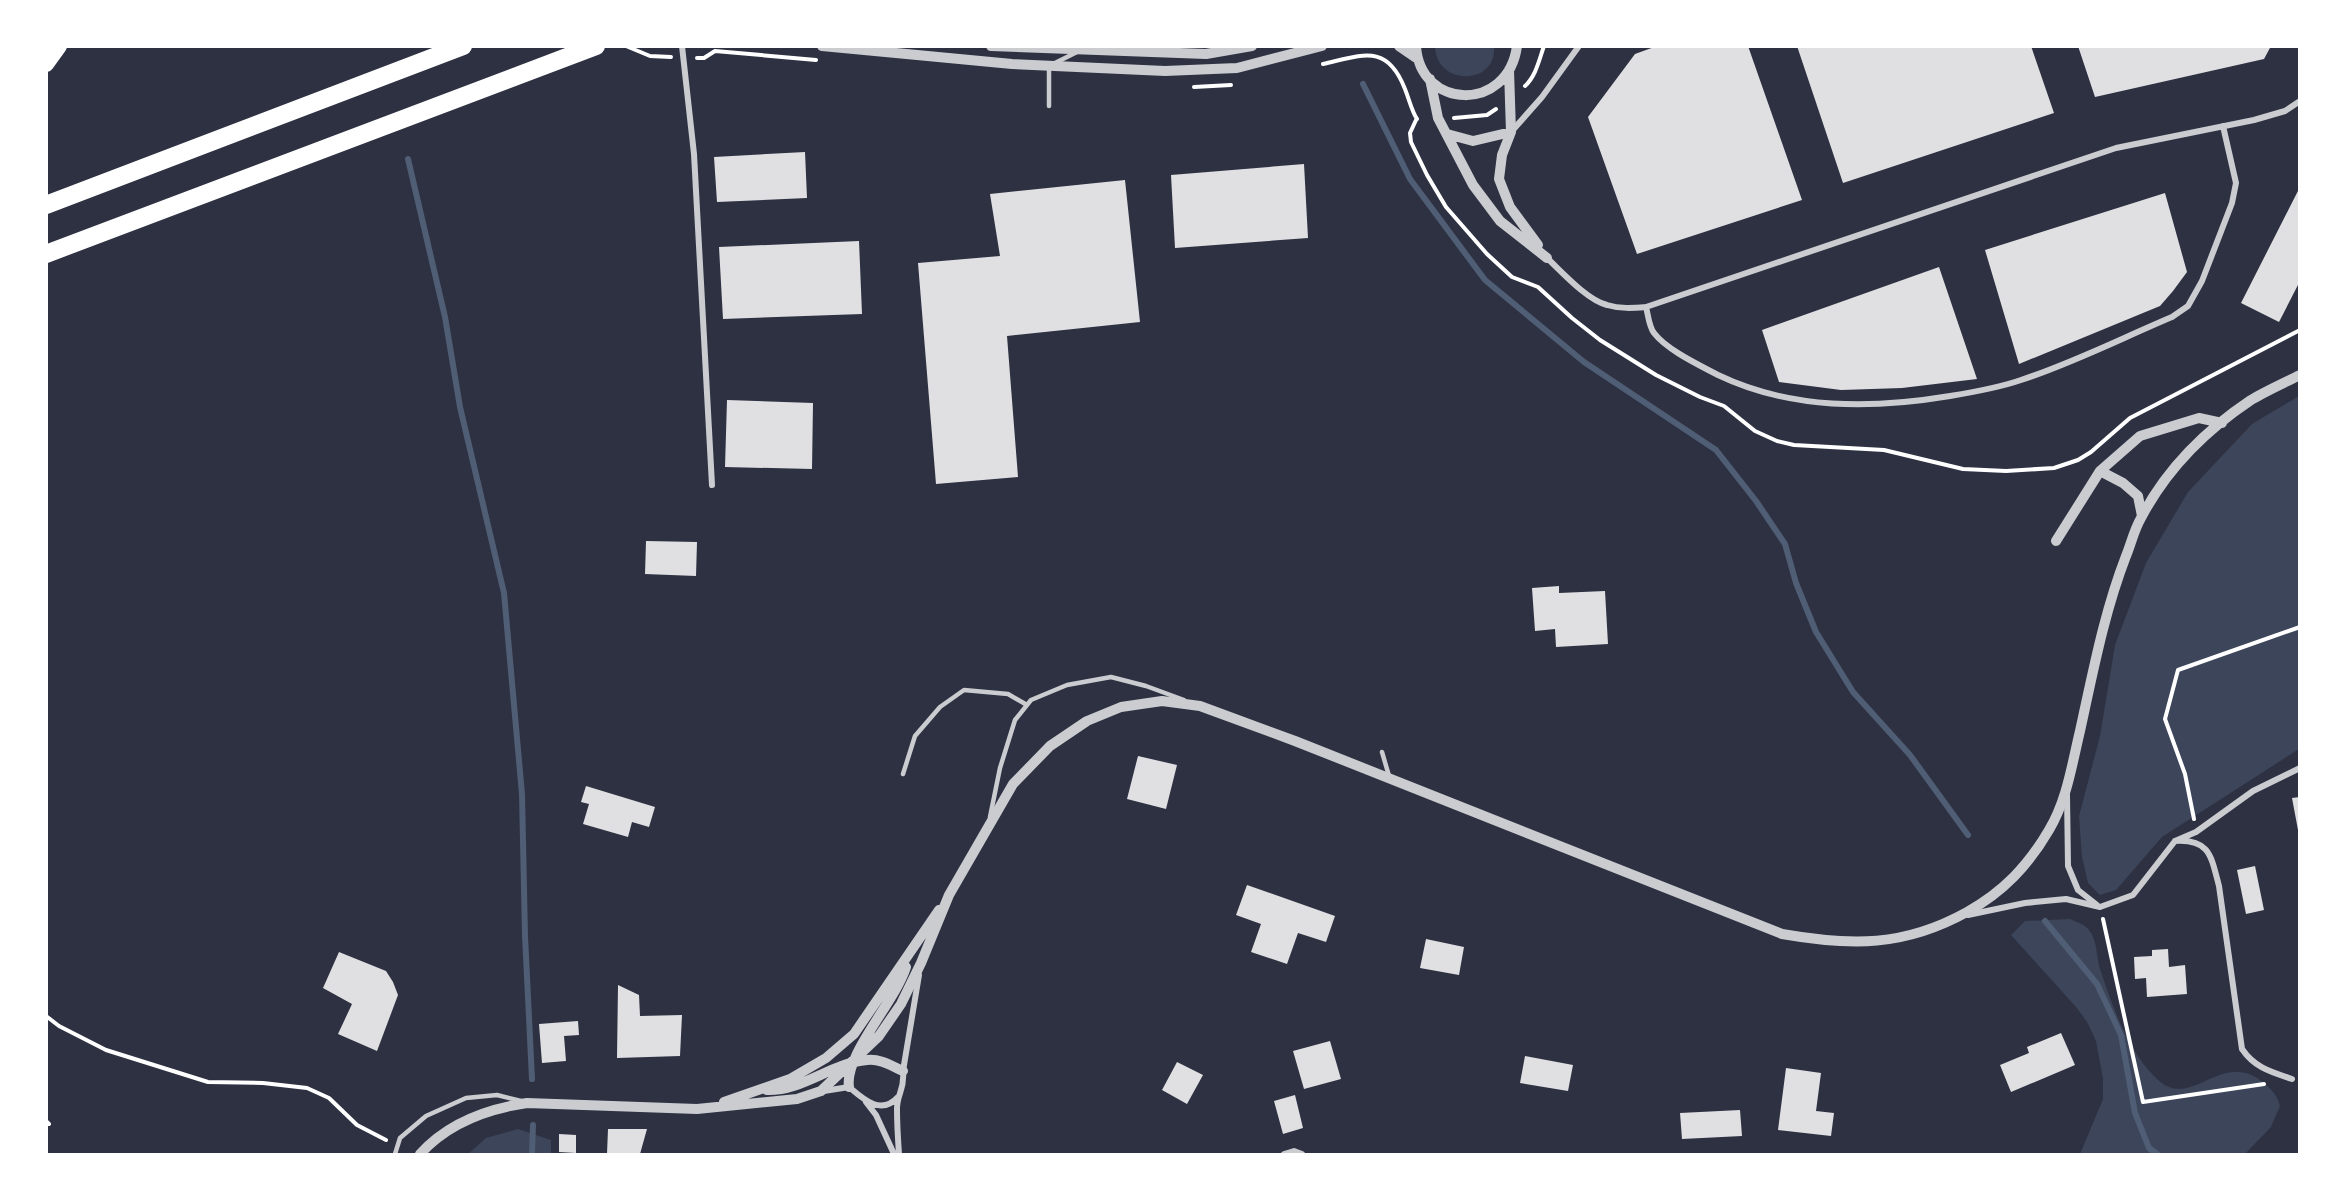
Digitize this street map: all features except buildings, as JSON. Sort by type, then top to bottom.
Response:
[{"type":"highway","points":[[46,205],[464,46]]},
{"type":"highway","points":[[46,254],[596,46]]},
{"type":"street","points":[[682,46],[694,154],[712,485]]},
{"type":"street","points":[[822,46],[1049,66],[1147,71],[1238,68],[1322,46]]},
{"type":"street","points":[[991,46],[1206,54],[1252,46]]},
{"type":"street","points":[[1399,46],[1418,59]]},
{"type":"street","points":[[1416,46],[1418,59],[1430,79],[1441,89],[1457,95],[1471,96],[1487,92],[1503,81],[1522,46]]},
{"type":"street","points":[[1511,132],[1512,66],[1517,46]]},
{"type":"street","points":[[1547,258],[1510,207],[1499,179],[1502,155],[1511,132],[1542,97],[1579,46]]},
{"type":"street","points":[[1430,79],[1438,117],[1456,155],[1473,185],[1500,220],[1589,296],[1605,305],[1628,308],[1646,307],[2116,148],[2285,111],[2300,101]]},
{"type":"street","points":[[1646,307],[1653,332],[1673,349],[1732,381],[1778,396],[1819,403],[1865,406],[1918,401],[2020,381],[2064,365],[2172,317],[2188,306],[2202,281],[2232,203],[2236,183],[2223,126]]},
{"type":"street","points":[[1447,134],[1473,141],[1511,132]]},
{"type":"street","points":[[697,1109],[762,1090],[790,1079],[826,1058],[854,1034],[949,895],[1013,784],[1050,746],[1087,721],[1121,707],[1162,701],[1200,706],[1389,778],[1782,934],[1824,941],[1866,943],[1913,935],[1957,918],[1992,898],[2025,866],[2050,829],[2067,787],[2111,595],[2142,516],[2166,477],[2200,440],[2252,400],[2300,375]]},
{"type":"street","points":[[2056,541],[2100,471],[2140,436],[2199,418],[2222,423]]},
{"type":"street","points":[[2100,471],[2123,483],[2138,496],[2142,516]]},
{"type":"street","points":[[1957,918],[2025,903],[2066,899],[2100,907],[2133,895],[2175,841],[2196,832],[2253,791],[2300,768]]},
{"type":"street","points":[[2067,787],[2068,866],[2078,890],[2100,907]]},
{"type":"street","points":[[2175,841],[2192,840],[2207,849],[2212,861],[2219,886],[2242,1049],[2250,1061],[2263,1070],[2292,1080]]},
{"type":"street","points":[[821,1091],[879,1036],[901,1004],[949,895]]},
{"type":"street","points":[[909,952],[905,969],[888,1006],[852,1063],[847,1077],[849,1087],[866,1101],[879,1107],[892,1103],[905,1085],[903,1071],[921,963]]},
{"type":"street","points":[[762,1090],[781,1090],[868,1059],[889,1064],[903,1071]]},
{"type":"street","points":[[420,1155],[450,1129],[475,1116],[500,1107],[527,1103],[697,1109],[797,1100],[821,1091],[849,1087]]},
{"type":"street","points":[[899,1096],[897,1108],[899,1155]]},
{"type":"street","points":[[866,1101],[876,1115],[894,1155]]},
{"type":"street","points":[[1284,1155],[1294,1151],[1302,1155]]},
{"type":"lane","points":[[1049,106],[1049,66],[1079,51]]},
{"type":"lane","points":[[987,828],[1000,768],[1015,720],[1031,700],[1067,685],[1111,677],[1146,686],[1200,706]]},
{"type":"lane","points":[[903,774],[915,736],[940,707],[964,690],[1008,694],[1027,705]]},
{"type":"lane","points":[[1382,752],[1389,778]]},
{"type":"lane","points":[[395,1155],[400,1138],[426,1116],[466,1098],[497,1095],[527,1103]]},
{"type":"path","points":[[626,46],[650,56]]},
{"type":"path","points":[[1416,120],[1410,133],[1411,142],[1446,207],[1487,254],[1512,277],[1538,287],[1600,340],[1671,383],[1724,406],[1755,431],[1777,441],[1811,446],[1884,450],[1952,467],[1978,470],[2027,471],[2054,468],[2078,460],[2130,418],[2300,330]]},
{"type":"path","points":[[2196,832],[2186,774],[2165,719],[2178,670],[2300,627]]},
{"type":"path","points":[[2100,907],[2143,1102],[2292,1080]]},
{"type":"path","points":[[46,1016],[59,1026],[105,1050],[208,1082],[263,1083],[307,1088],[329,1098],[357,1125],[381,1137]]},
{"type":"shaded area","points":[[1435,47],[1494,47],[1492,60],[1486,69],[1466,76],[1455,75],[1445,69],[1438,60]]},
{"type":"shaded area","points":[[2299,396],[2299,749],[2162,837],[2116,890],[2100,895],[2088,883],[2082,857],[2079,816],[2100,736],[2115,645],[2146,563],[2188,492],[2252,424]]},
{"type":"shaded area","points":[[2070,919],[2085,926],[2092,935],[2100,969],[2122,1027],[2137,1054],[2156,1078],[2169,1087],[2182,1089],[2221,1074],[2235,1072],[2249,1074],[2274,1093],[2280,1106],[2271,1127],[2245,1154],[2080,1154],[2103,1099],[2103,1079],[2096,1041],[2087,1022],[2076,1007],[2011,935],[2025,921]]},
{"type":"shaded area","points":[[518,1129],[551,1140],[551,1154],[468,1154],[486,1138]]},
{"type":"waterway","points":[[1363,84],[1410,179],[1485,280],[1584,362],[1716,450],[1756,501],[1785,544],[1796,583],[1816,632],[1853,692],[1910,755],[1968,835]]},
{"type":"waterway","points":[[408,159],[445,317],[460,407],[504,593],[522,794],[525,936],[532,1079]]},
{"type":"waterway","points":[[2045,921],[2097,984],[2121,1035],[2135,1113],[2149,1148],[2157,1154]]},
{"type":"waterway","points":[[532,1154],[533,1125]]}]
